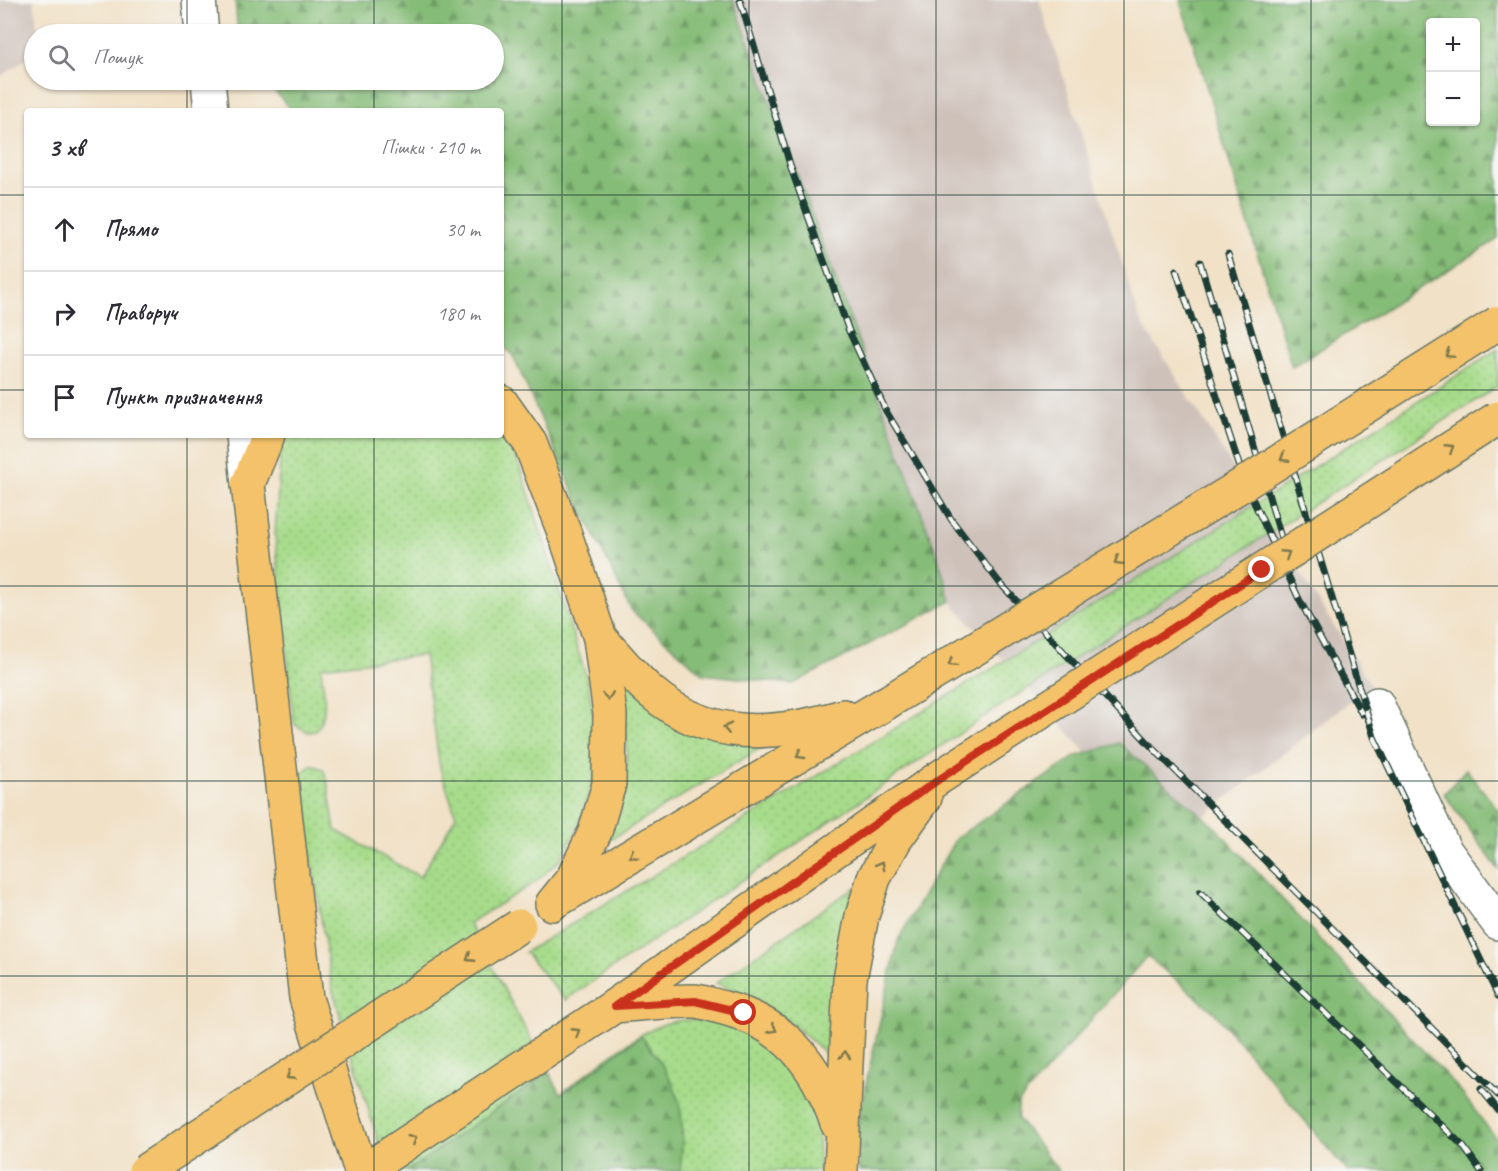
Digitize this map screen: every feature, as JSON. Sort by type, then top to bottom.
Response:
[{"type":"main road","points":[[145,1171],[552,904],[1245,483],[1498,323]]},
{"type":"main road","points":[[504,406],[530,442],[600,638],[610,714],[609,784],[591,841],[573,878],[552,904]]},
{"type":"main road","points":[[267,438],[248,484],[306,998],[363,1171],[611,1009],[938,780],[1498,418]]},
{"type":"main road","points":[[600,638],[652,693],[697,720],[750,733],[802,728],[886,703]]},
{"type":"main road","points":[[841,1171],[840,1135],[850,979],[862,916],[874,878],[895,840],[938,780]]},
{"type":"main road","points":[[611,1009],[695,1001],[744,1013],[784,1036],[814,1070],[827,1095],[840,1135]]},
{"type":"street","points":[[198,0],[201,24]]},
{"type":"street","points":[[209,90],[211,108]]},
{"type":"street","points":[[504,390],[514,404],[530,442]]},
{"type":"street","points":[[243,438],[248,484]]},
{"type":"street","points":[[1377,704],[1444,849],[1498,923]]},
{"type":"shaded area","points":[[0,0],[34,0],[37,24],[24,24],[24,61],[0,77]]},
{"type":"shaded area","points":[[663,0],[1039,0],[1140,320],[1371,685],[1168,844],[849,488]]},
{"type":"green space","points":[[235,0],[733,0],[938,558],[951,601],[793,684],[703,674],[632,611],[577,500],[513,356],[504,346],[504,108],[289,108],[274,90],[504,90],[504,24],[237,24]]},
{"type":"green space","points":[[1180,0],[1498,0],[1498,239],[1292,367]]},
{"type":"green space","points":[[1498,349],[1498,386],[999,707],[565,1000],[525,952],[1014,655]]},
{"type":"green space","points":[[504,431],[508,436],[526,484],[588,683],[595,727],[594,775],[580,823],[560,860],[534,883],[469,923],[560,1094],[627,1044],[668,1023],[691,1019],[713,1021],[735,1027],[756,1037],[774,1051],[791,1067],[804,1086],[816,1113],[819,1171],[387,1171],[332,988],[300,785],[301,773],[312,765],[323,769],[327,779],[335,830],[420,877],[456,816],[440,768],[424,655],[321,667],[324,708],[320,724],[316,731],[308,732],[294,724],[275,535],[281,445],[284,438],[504,438]]},
{"type":"green space","points":[[617,674],[767,744],[605,843],[623,790],[627,759],[625,722]]},
{"type":"green space","points":[[1119,743],[1217,829],[1457,1087],[1498,1141],[1498,1171],[1347,1171],[1214,1012],[1147,956],[1018,1103],[1018,1119],[1059,1171],[859,1171],[857,1124],[898,940],[956,838],[1075,757]]},
{"type":"green space","points":[[1466,769],[1498,810],[1498,869],[1444,794]]},
{"type":"green space","points":[[855,887],[836,971],[829,1057],[802,1033],[764,1005],[716,983]]},
{"type":"green space","points":[[641,1036],[665,1069],[678,1098],[682,1130],[680,1171],[407,1171],[549,1072],[561,1094]]},
{"type":"railway","points":[[740,0],[792,171],[849,331],[886,411],[951,519],[999,582],[1152,747],[1498,1095]]},
{"type":"railway","points":[[1228,254],[1374,737],[1498,996]]},
{"type":"railway","points":[[1200,262],[1287,558]]},
{"type":"railway","points":[[1176,270],[1245,483],[1300,601],[1362,714]]},
{"type":"railway","points":[[1200,892],[1463,1146],[1481,1171]]},
{"type":"railway","points":[[1481,1089],[1498,1110]]},
{"type":"route","points":[[744,1013],[695,1001],[615,1006],[938,780],[1262,570]]}]
